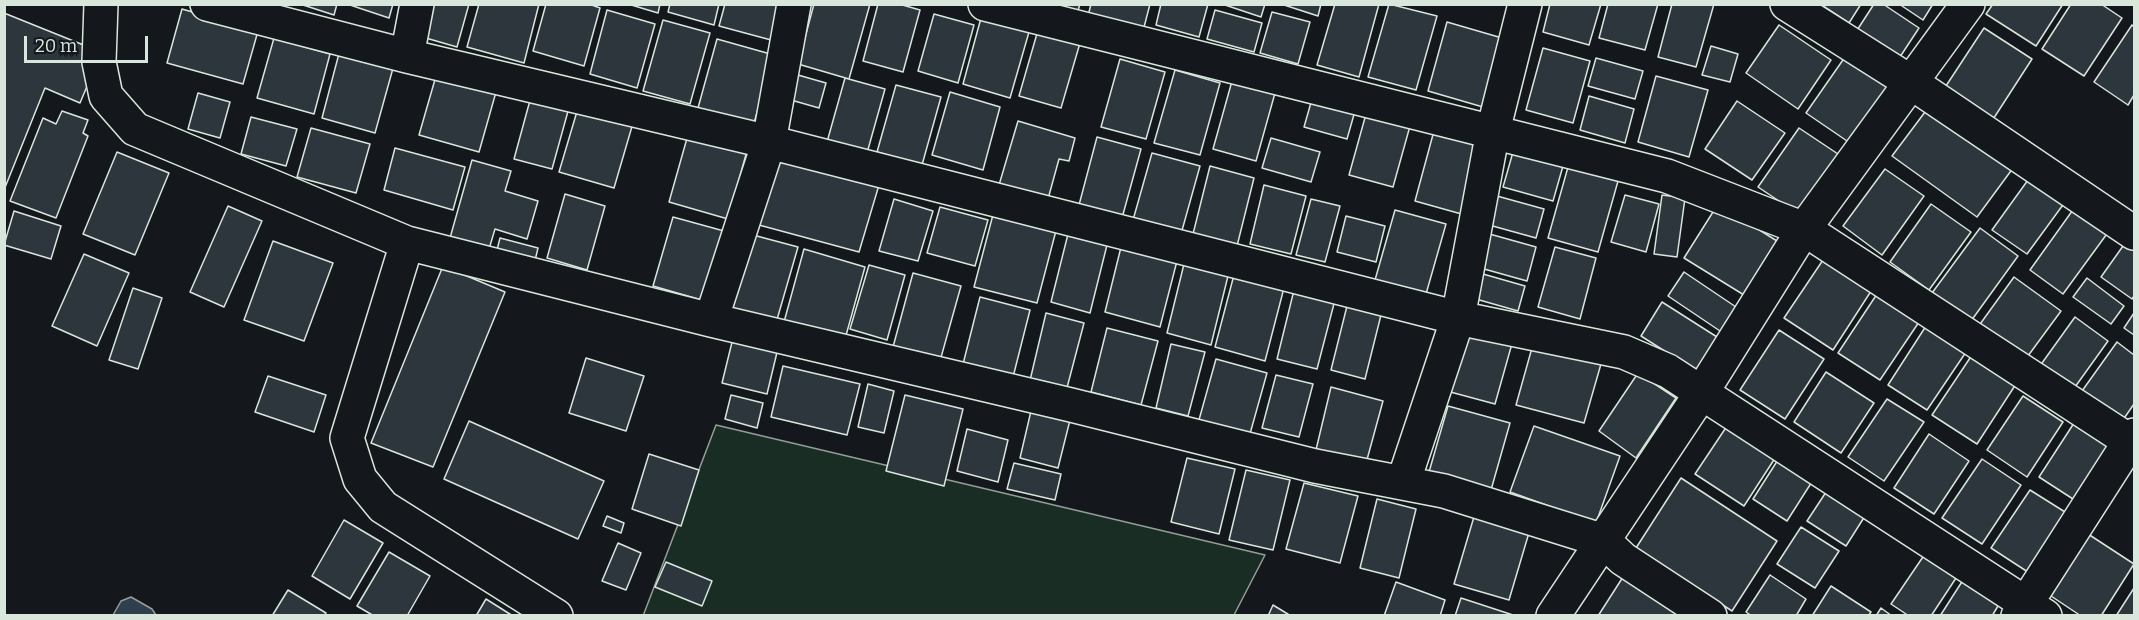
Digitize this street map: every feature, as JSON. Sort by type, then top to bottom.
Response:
[{"type":"street","points":[[101,4],[99,62],[106,96],[135,129],[407,243],[711,320],[1071,405],[1315,466],[1444,491],[1604,541],[1623,559],[1710,615]]},
{"type":"street","points":[[207,4],[407,56],[769,142],[1458,318],[1624,352],[1668,371],[1702,392],[2030,612],[2133,440],[1804,229],[1667,176],[985,4]]},
{"type":"street","points":[[407,56],[417,4]]},
{"type":"street","points":[[711,320],[769,142],[794,4]]},
{"type":"street","points":[[1403,483],[1458,318],[1493,131],[1525,4]]},
{"type":"street","points":[[1787,4],[1912,83],[2134,233]]},
{"type":"street","points":[[1553,615],[1702,392],[1804,229],[1968,4]]},
{"type":"street","points":[[407,243],[347,438],[360,478],[383,507],[556,615]]},
{"type":"green space","points":[[716,425],[1265,555],[1234,615],[643,616]]},
{"type":"water","points":[[131,597],[152,609],[156,615],[113,615],[121,601]]},
{"type":"building","points":[[300,4],[337,4],[334,15]]},
{"type":"building","points":[[347,4],[393,4],[389,18]]},
{"type":"building","points":[[420,4],[469,4],[457,47],[412,34]]},
{"type":"building","points":[[479,4],[539,4],[524,63],[467,47]]},
{"type":"building","points":[[546,4],[589,4],[600,8],[584,66],[533,51]]},
{"type":"building","points":[[628,4],[660,4],[658,13]]},
{"type":"building","points":[[670,4],[719,4],[714,25],[668,12]]},
{"type":"building","points":[[725,4],[781,4],[771,40],[719,26]]},
{"type":"building","points":[[814,4],[870,4],[849,79],[798,64]]},
{"type":"building","points":[[878,4],[899,4],[920,10],[903,72],[863,61]]},
{"type":"building","points":[[1042,4],[1080,4],[1077,14]]},
{"type":"building","points":[[1091,4],[1150,4],[1142,35],[1087,20]]},
{"type":"building","points":[[1161,4],[1208,4],[1199,37],[1156,25]]},
{"type":"building","points":[[1222,4],[1265,4],[1261,17]]},
{"type":"building","points":[[1281,4],[1321,4],[1318,16]]},
{"type":"building","points":[[1335,4],[1379,4],[1359,77],[1317,65]]},
{"type":"building","points":[[1389,4],[1437,16],[1416,90],[1368,77]]},
{"type":"building","points":[[1550,4],[1601,4],[1589,45],[1543,32]]},
{"type":"building","points":[[1608,4],[1658,4],[1645,50],[1599,38]]},
{"type":"building","points":[[1672,4],[1714,4],[1696,67],[1658,57]]},
{"type":"building","points":[[1820,4],[1861,4],[1849,23]]},
{"type":"building","points":[[1874,4],[1883,4],[1919,28],[1894,66],[1852,38]]},
{"type":"building","points":[[1899,4],[1933,4],[1923,20]]},
{"type":"building","points":[[1993,4],[2063,4],[2036,46],[1986,14]]},
{"type":"building","points":[[2071,4],[2101,4],[2122,18],[2084,76],[2042,49]]},
{"type":"building","points":[[182,9],[258,31],[243,84],[167,63]]},
{"type":"building","points":[[607,10],[655,24],[637,88],[590,74]]},
{"type":"building","points":[[1215,10],[1262,23],[1254,52],[1207,39]]},
{"type":"building","points":[[1272,12],[1310,22],[1298,64],[1260,53]]},
{"type":"building","points":[[4,13],[86,46],[83,55],[98,60],[80,103],[45,88],[4,190]]},
{"type":"building","points":[[934,14],[974,25],[958,83],[918,71]]},
{"type":"building","points":[[981,18],[1029,32],[1010,98],[963,84]]},
{"type":"building","points":[[663,20],[710,33],[690,104],[643,91]]},
{"type":"building","points":[[1447,22],[1502,38],[1483,107],[1428,91]]},
{"type":"building","points":[[1779,25],[1831,60],[1798,109],[1746,73]]},
{"type":"building","points":[[2132,25],[2134,27],[2134,95],[2128,105],[2094,82]]},
{"type":"building","points":[[1984,28],[2032,59],[1990,124],[1942,92]]},
{"type":"building","points":[[1038,30],[1080,43],[1061,108],[1019,96]]},
{"type":"building","points":[[274,38],[330,54],[314,114],[257,98]]},
{"type":"building","points":[[717,39],[774,55],[754,123],[698,108]]},
{"type":"building","points":[[341,46],[395,61],[375,133],[322,118]]},
{"type":"building","points":[[1711,46],[1738,54],[1730,82],[1702,75]]},
{"type":"building","points":[[1543,48],[1590,61],[1573,123],[1526,110]]},
{"type":"building","points":[[1845,57],[1888,86],[1850,143],[1806,113]]},
{"type":"building","points":[[1596,58],[1643,71],[1635,99],[1588,86]]},
{"type":"building","points":[[1120,59],[1165,72],[1146,139],[1101,127]]},
{"type":"building","points":[[438,69],[498,85],[479,152],[419,135]]},
{"type":"building","points":[[1175,70],[1220,83],[1200,155],[1154,143]]},
{"type":"building","points":[[791,73],[826,83],[819,108],[784,98]]},
{"type":"building","points":[[1656,76],[1708,90],[1689,157],[1638,142]]},
{"type":"building","points":[[845,78],[885,89],[867,153],[827,142]]},
{"type":"building","points":[[1232,81],[1275,93],[1256,161],[1213,149]]},
{"type":"building","points":[[896,85],[941,97],[922,165],[877,152]]},
{"type":"building","points":[[950,92],[1000,107],[983,170],[932,155]]},
{"type":"building","points":[[1314,92],[1357,104],[1347,139],[1304,127]]},
{"type":"building","points":[[198,93],[230,102],[220,138],[188,129]]},
{"type":"building","points":[[532,93],[570,104],[552,169],[514,159]]},
{"type":"building","points":[[1589,96],[1634,109],[1625,143],[1580,130]]},
{"type":"building","points":[[1737,101],[1785,133],[1752,180],[1705,149]]},
{"type":"building","points":[[1931,104],[2016,164],[1977,217],[1892,156]]},
{"type":"building","points":[[578,108],[633,123],[614,188],[559,172]]},
{"type":"building","points":[[62,111],[88,120],[83,133],[88,136],[56,218],[10,201],[43,118],[56,124]]},
{"type":"building","points":[[1366,114],[1410,126],[1393,187],[1349,175]]},
{"type":"building","points":[[251,117],[297,129],[286,166],[241,154]]},
{"type":"building","points":[[1018,121],[1075,138],[1069,161],[1059,159],[1048,199],[999,185]]},
{"type":"building","points":[[691,124],[750,140],[728,219],[669,202]]},
{"type":"building","points":[[1435,127],[1485,141],[1465,215],[1415,201]]},
{"type":"building","points":[[311,128],[370,144],[356,193],[297,177]]},
{"type":"building","points":[[1799,128],[1844,158],[1803,217],[1758,187]]},
{"type":"building","points":[[1097,137],[1141,149],[1122,218],[1079,205]]},
{"type":"building","points":[[1271,138],[1320,152],[1311,182],[1262,168]]},
{"type":"building","points":[[1515,145],[1565,159],[1553,201],[1503,187]]},
{"type":"building","points":[[395,148],[465,167],[453,210],[384,190]]},
{"type":"building","points":[[117,152],[169,173],[135,255],[83,234]]},
{"type":"building","points":[[1152,153],[1200,166],[1181,234],[1133,220]]},
{"type":"building","points":[[778,157],[879,185],[859,252],[759,225]]},
{"type":"building","points":[[472,160],[511,171],[505,191],[538,201],[527,239],[495,229],[489,249],[450,238]]},
{"type":"building","points":[[1570,160],[1620,174],[1598,252],[1548,238]]},
{"type":"building","points":[[1210,166],[1254,178],[1237,246],[1193,234]]},
{"type":"building","points":[[1885,169],[1924,196],[1882,255],[1843,226]]},
{"type":"building","points":[[2033,173],[2068,198],[2027,254],[1992,230]]},
{"type":"building","points":[[1264,185],[1306,196],[1291,254],[1250,244]]},
{"type":"building","points":[[565,194],[605,206],[587,270],[547,258]]},
{"type":"building","points":[[1625,195],[1659,204],[1646,252],[1611,242]]},
{"type":"building","points":[[1662,195],[1685,198],[1677,257],[1654,254]]},
{"type":"building","points":[[1497,196],[1544,209],[1536,238],[1489,225]]},
{"type":"building","points":[[894,199],[933,211],[918,261],[879,251]]},
{"type":"building","points":[[1311,199],[1340,206],[1325,262],[1296,255]]},
{"type":"building","points":[[1718,204],[1777,241],[1744,295],[1684,258]]},
{"type":"building","points":[[1931,204],[1971,232],[1929,290],[1890,262]]},
{"type":"building","points":[[228,206],[262,221],[224,307],[190,292]]},
{"type":"building","points":[[940,207],[988,220],[975,266],[927,253]]},
{"type":"building","points":[[995,207],[1058,223],[1037,303],[974,287]]},
{"type":"building","points":[[2075,207],[2109,231],[2063,294],[2030,270]]},
{"type":"building","points":[[1395,210],[1446,224],[1426,294],[1375,280]]},
{"type":"building","points":[[14,211],[61,226],[51,259],[4,245]]},
{"type":"building","points":[[1346,216],[1385,226],[1376,262],[1337,252]]},
{"type":"building","points":[[673,217],[724,231],[705,301],[653,286]]},
{"type":"building","points":[[1980,228],[2018,256],[1971,321],[1932,293]]},
{"type":"building","points":[[1069,230],[1108,241],[1090,313],[1051,302]]},
{"type":"building","points":[[1486,233],[1536,247],[1527,281],[1477,267]]},
{"type":"building","points":[[753,235],[798,247],[776,323],[732,311]]},
{"type":"building","points":[[500,238],[538,248],[533,269],[495,258]]},
{"type":"building","points":[[2128,239],[2134,244],[2134,296],[2132,299],[2101,277]]},
{"type":"building","points":[[273,241],[333,263],[304,341],[244,320]]},
{"type":"building","points":[[1122,243],[1178,257],[1160,327],[1105,312]]},
{"type":"building","points":[[1555,247],[1596,258],[1580,319],[1538,307]]},
{"type":"building","points":[[804,249],[865,267],[845,339],[784,322]]},
{"type":"building","points":[[84,254],[129,273],[97,346],[52,326]]},
{"type":"building","points":[[1827,254],[1875,285],[1833,350],[1784,318]]},
{"type":"building","points":[[1184,264],[1228,276],[1211,345],[1167,333]]},
{"type":"building","points":[[869,265],[905,275],[887,340],[850,329]]},
{"type":"building","points":[[443,266],[505,292],[433,467],[371,443]]},
{"type":"building","points":[[1235,271],[1285,284],[1265,361],[1215,347]]},
{"type":"building","points":[[1476,272],[1525,286],[1518,311],[1469,297]]},
{"type":"building","points":[[1684,272],[1739,309],[1723,333],[1668,296]]},
{"type":"building","points":[[913,273],[961,286],[940,361],[893,347]]},
{"type":"building","points":[[2014,277],[2061,311],[2025,360],[1978,327]]},
{"type":"building","points":[[2087,278],[2124,306],[2111,324],[2073,297]]},
{"type":"building","points":[[1295,286],[1336,296],[1317,369],[1277,359]]},
{"type":"building","points":[[133,288],[162,298],[138,369],[109,360]]},
{"type":"building","points":[[1877,294],[1919,322],[1880,380],[1838,353]]},
{"type":"building","points":[[980,297],[1030,310],[1011,385],[961,372]]},
{"type":"building","points":[[1348,302],[1382,311],[1365,379],[1331,370]]},
{"type":"building","points":[[1662,302],[1717,337],[1696,371],[1641,336]]},
{"type":"building","points":[[1046,313],[1084,323],[1063,403],[1027,393]]},
{"type":"building","points":[[2134,313],[2134,335],[2124,328]]},
{"type":"building","points":[[2075,317],[2108,341],[2070,394],[2037,370]]},
{"type":"building","points":[[1461,326],[1513,340],[1495,404],[1443,390]]},
{"type":"building","points":[[1926,326],[1966,352],[1927,410],[1888,385]]},
{"type":"building","points":[[1107,328],[1158,341],[1141,405],[1091,392]]},
{"type":"building","points":[[1779,330],[1824,359],[1785,419],[1740,390]]},
{"type":"building","points":[[734,334],[779,344],[767,394],[722,383]]},
{"type":"building","points":[[1535,337],[1603,357],[1584,423],[1516,405]]},
{"type":"building","points":[[2117,342],[2134,355],[2134,404],[2118,427],[2077,398]]},
{"type":"building","points":[[1171,344],[1205,352],[1188,416],[1156,408]]},
{"type":"building","points":[[1972,355],[2016,384],[1977,444],[1932,415]]},
{"type":"building","points":[[586,358],[644,376],[626,431],[569,413]]},
{"type":"building","points":[[1216,359],[1267,373],[1248,441],[1197,427]]},
{"type":"building","points":[[783,366],[860,384],[847,435],[771,417]]},
{"type":"building","points":[[1826,372],[1874,403],[1841,453],[1794,422]]},
{"type":"building","points":[[1638,373],[1676,398],[1636,458],[1599,431]]},
{"type":"building","points":[[1276,375],[1313,384],[1299,437],[1262,428]]},
{"type":"building","points":[[268,376],[326,395],[314,432],[255,412]]},
{"type":"building","points":[[868,384],[894,391],[884,433],[858,427]]},
{"type":"building","points":[[1331,387],[1383,401],[1365,467],[1315,454]]},
{"type":"building","points":[[731,395],[763,403],[757,428],[725,419]]},
{"type":"building","points":[[905,395],[963,409],[944,486],[886,471]]},
{"type":"building","points":[[2023,396],[2063,422],[2027,477],[1987,450]]},
{"type":"building","points":[[1887,399],[1924,422],[1884,481],[1848,457]]},
{"type":"building","points":[[1448,406],[1510,423],[1491,490],[1429,472]]},
{"type":"building","points":[[1031,411],[1070,420],[1058,468],[1020,458]]},
{"type":"building","points":[[1731,420],[1779,452],[1744,506],[1695,474]]},
{"type":"building","points":[[2076,420],[2110,443],[2073,499],[2039,477]]},
{"type":"building","points":[[469,421],[604,481],[578,539],[444,479]]},
{"type":"building","points":[[1534,426],[1620,456],[1596,523],[1510,492]]},
{"type":"building","points":[[967,429],[1008,440],[998,482],[957,471]]},
{"type":"building","points":[[1929,434],[1969,461],[1934,514],[1894,488]]},
{"type":"building","points":[[649,454],[699,470],[681,526],[632,509]]},
{"type":"building","points":[[1781,455],[1815,477],[1787,521],[1753,499]]},
{"type":"building","points":[[1187,458],[1235,469],[1219,534],[1171,522]]},
{"type":"building","points":[[1982,459],[2021,485],[1982,544],[1942,518]]},
{"type":"building","points":[[1014,463],[1061,474],[1055,500],[1007,489]]},
{"type":"building","points":[[1246,470],[1290,480],[1273,550],[1229,540]]},
{"type":"building","points":[[1681,478],[1777,541],[1732,611],[1636,548]]},
{"type":"building","points":[[1304,483],[1358,496],[1340,563],[1286,549]]},
{"type":"building","points":[[1832,483],[1870,508],[1846,546],[1807,521]]},
{"type":"building","points":[[2030,490],[2073,517],[2034,576],[1991,548]]},
{"type":"building","points":[[1377,499],[1416,509],[1399,578],[1360,568]]},
{"type":"building","points":[[1476,510],[1531,526],[1509,600],[1454,584]]},
{"type":"building","points":[[607,516],[624,523],[621,533],[603,526]]},
{"type":"building","points":[[344,520],[383,543],[350,599],[312,576]]},
{"type":"building","points":[[1801,527],[1839,551],[1815,588],[1777,564]]},
{"type":"building","points":[[2085,532],[2134,564],[2101,616],[2081,616],[2045,592]]},
{"type":"building","points":[[618,543],[641,553],[626,590],[602,581]]},
{"type":"building","points":[[1929,548],[1962,569],[1931,616],[1909,616],[1891,604]]},
{"type":"building","points":[[389,552],[430,576],[407,616],[374,616],[357,606]]},
{"type":"building","points":[[666,562],[712,581],[702,606],[655,587]]},
{"type":"building","points":[[1770,575],[1806,599],[1796,616],[1752,616],[1746,612]]},
{"type":"building","points":[[1623,577],[1676,612],[1674,616],[1598,616]]},
{"type":"building","points":[[1965,577],[2001,601],[1992,616],[1940,616]]},
{"type":"building","points":[[1396,582],[1445,600],[1440,616],[1384,616]]},
{"type":"building","points":[[1831,586],[1871,612],[1868,616],[1812,616]]},
{"type":"building","points":[[2134,588],[2134,616],[2116,616]]},
{"type":"building","points":[[288,590],[326,613],[324,616],[272,616]]},
{"type":"building","points":[[1461,598],[1513,615],[1513,616],[1455,616]]},
{"type":"building","points":[[486,599],[513,616],[476,616]]},
{"type":"building","points":[[1273,605],[1291,616],[1268,616]]},
{"type":"building","points":[[1881,608],[1892,616],[1876,616]]}]
